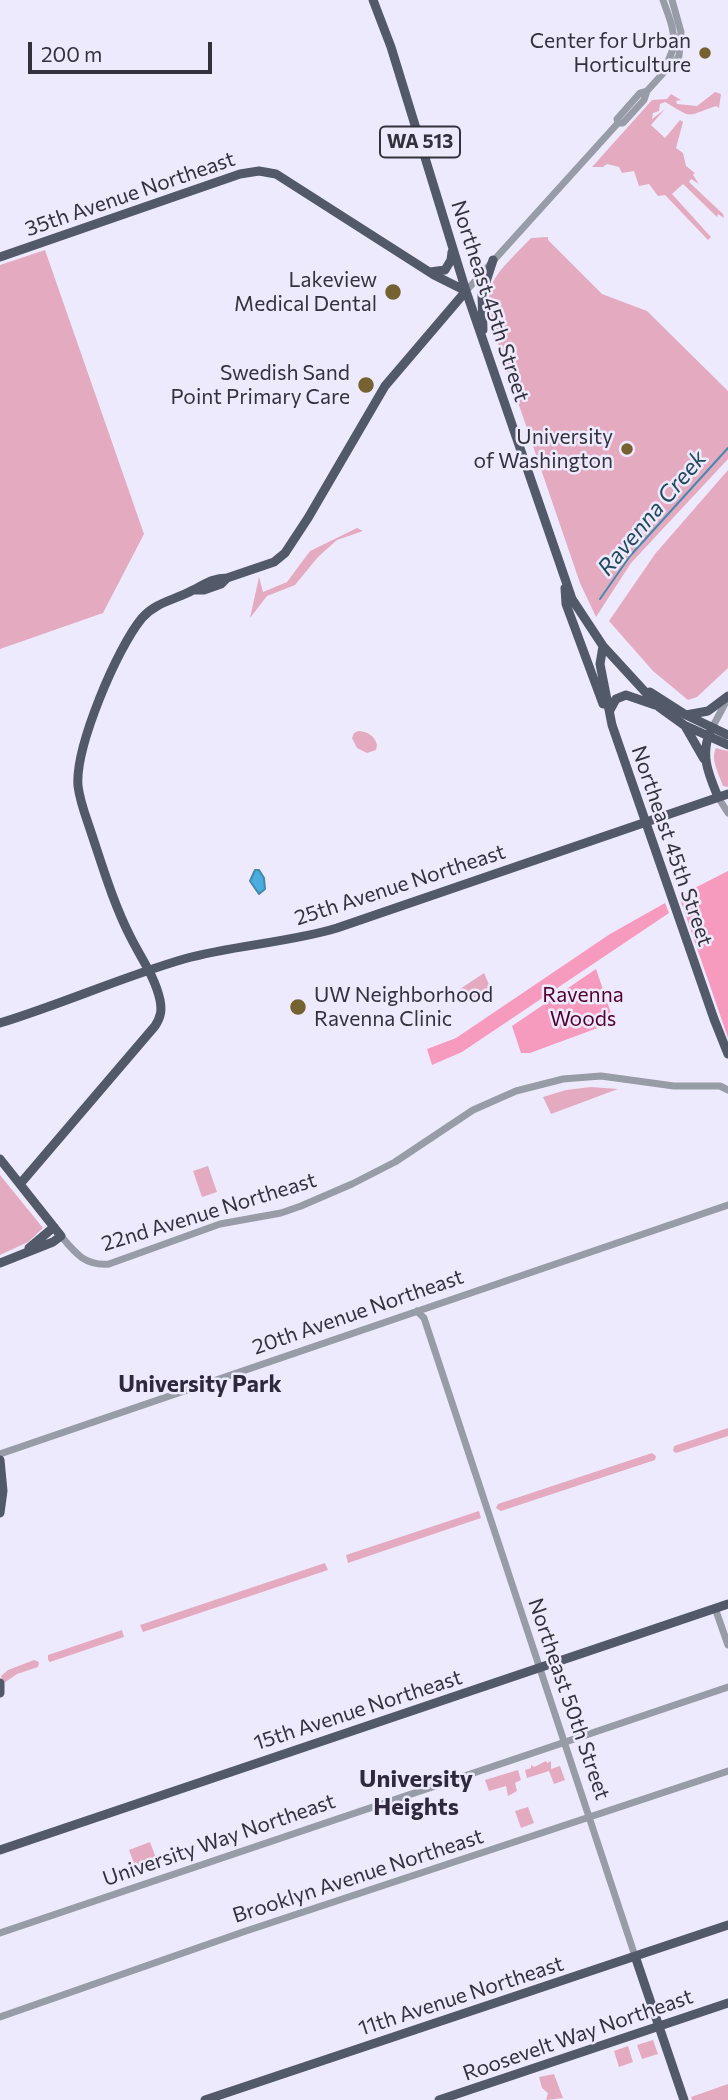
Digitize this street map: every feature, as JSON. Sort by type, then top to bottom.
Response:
[{"type":"main road","name":"Northeast 45th Street","points":[[373,0],[391,47],[466,290],[565,582],[581,615],[603,646],[598,677],[610,710],[612,725],[728,1054]]},
{"type":"main road","name":"35th Avenue Northeast","points":[[0,257],[246,172],[259,170],[272,173],[429,272]]},
{"type":"main road","points":[[429,272],[440,272],[449,265],[452,246]]},
{"type":"main road","points":[[484,343],[482,294],[493,260]]},
{"type":"main road","points":[[20,1184],[160,1018],[161,1005],[149,971],[129,935],[117,905],[78,784],[81,758],[115,664],[139,622],[158,605],[194,590],[204,590],[221,584],[227,579],[269,564],[286,551],[385,386],[466,290],[446,283],[429,272]]},
{"type":"main road","points":[[565,582],[566,604],[598,677],[612,725]]},
{"type":"main road","name":"WA 513","points":[[603,646],[659,708],[710,733],[728,746]]},
{"type":"main road","name":"WA 513","points":[[641,687],[685,720]]},
{"type":"main road","points":[[610,710],[612,703],[620,697],[637,697],[659,708]]},
{"type":"main road","points":[[718,797],[685,720],[708,711],[728,697]]},
{"type":"main road","points":[[704,761],[710,733]]},
{"type":"main road","name":"WA 513","points":[[710,733],[728,735]]},
{"type":"main road","name":"25th Avenue Northeast","points":[[0,1023],[203,954],[303,937],[332,929],[728,794]]},
{"type":"main road","points":[[0,1159],[61,1236],[54,1242],[0,1263]]},
{"type":"main road","points":[[22,1253],[54,1227]]},
{"type":"main road","points":[[0,1460],[3,1490],[0,1513]]},
{"type":"main road","name":"15th Avenue Northeast","points":[[0,1850],[728,1604]]},
{"type":"main road","points":[[0,1683],[0,1693]]},
{"type":"main road","name":"11th Avenue Northeast","points":[[205,2100],[728,1925]]},
{"type":"main road","name":"Northeast 50th Street","points":[[635,1956],[684,2100]]},
{"type":"main road","name":"Roosevelt Way Northeast","points":[[439,2100],[728,2003]]},
{"type":"street","points":[[663,0],[674,38],[666,70]]},
{"type":"street","points":[[466,290],[618,123],[623,123],[644,100],[647,91],[677,60],[682,44],[681,32],[671,0]]},
{"type":"street","points":[[710,733],[728,697]]},
{"type":"street","points":[[718,797],[728,813]]},
{"type":"street","name":"22nd Avenue Northeast","points":[[61,1236],[85,1261],[109,1264],[220,1224],[281,1213],[352,1184],[395,1161],[472,1110],[516,1091],[563,1079],[601,1076],[674,1086],[720,1086],[727,1089]]},
{"type":"street","name":"20th Avenue Northeast","points":[[0,1454],[728,1205]]},
{"type":"street","name":"Northeast 50th Street","points":[[417,1311],[424,1318],[635,1956]]},
{"type":"street","points":[[716,1608],[728,1645]]},
{"type":"street","name":"University Way Northeast","points":[[0,1933],[728,1687]]},
{"type":"street","name":"Brooklyn Avenue Northeast","points":[[0,2017],[238,1934],[728,1771]]},
{"type":"shaded area","points":[[715,92],[721,94],[719,108],[716,106],[685,114],[665,102],[660,104],[659,111],[653,113],[652,119],[665,109],[651,125],[665,138],[680,120],[683,122],[676,148],[683,153],[686,166],[695,173],[693,175],[699,184],[691,179],[689,182],[724,218],[718,214],[717,217],[683,184],[672,194],[711,237],[708,240],[665,195],[658,196],[649,184],[639,186],[634,171],[622,173],[619,167],[607,164],[603,167],[592,167],[652,100],[667,99],[671,94],[681,100],[676,101],[677,104],[697,106]]},
{"type":"shaded area","points":[[548,237],[602,294],[647,311],[728,391],[728,459],[631,563],[596,617],[580,583],[499,347],[490,310],[489,297],[496,276],[531,238]]},
{"type":"shaded area","points":[[45,250],[144,534],[103,613],[0,649],[0,265]]},
{"type":"shaded area","points":[[728,470],[728,668],[697,697],[688,700],[653,671],[609,621],[655,554]]},
{"type":"shaded area","points":[[357,528],[363,531],[337,540],[318,557],[295,585],[267,596],[250,618],[259,577],[263,592],[287,582],[310,551]]},
{"type":"shaded area","points":[[358,731],[372,737],[377,745],[376,750],[367,753],[357,748],[352,738]]},
{"type":"shaded area","points":[[716,748],[728,751],[728,787],[723,786],[716,767]]},
{"type":"shaded area","points":[[484,973],[490,987],[469,1001],[460,989]]},
{"type":"shaded area","points":[[591,1087],[618,1089],[551,1114],[543,1097],[566,1090]]},
{"type":"shaded area","points":[[208,1166],[217,1192],[202,1197],[193,1171]]},
{"type":"shaded area","points":[[0,1175],[43,1228],[28,1242],[0,1255]]},
{"type":"shaded area","points":[[728,1428],[728,1436],[676,1453],[673,1451],[674,1446]]},
{"type":"shaded area","points":[[652,1453],[656,1456],[655,1460],[501,1511],[496,1508],[498,1504]]},
{"type":"shaded area","points":[[479,1511],[481,1518],[348,1563],[346,1555]]},
{"type":"shaded area","points":[[325,1563],[328,1570],[143,1632],[140,1625]]},
{"type":"shaded area","points":[[122,1630],[124,1637],[50,1662],[48,1660],[48,1655]]},
{"type":"shaded area","points":[[34,1660],[39,1662],[38,1667],[17,1674],[4,1683],[1,1676],[8,1670]]},
{"type":"shaded area","points":[[551,1761],[551,1769],[560,1766],[565,1780],[554,1784],[549,1771],[527,1778],[525,1770],[531,1768],[531,1765],[534,1767]]},
{"type":"shaded area","points":[[518,1770],[521,1780],[515,1783],[517,1791],[508,1796],[506,1786],[489,1791],[485,1780]]},
{"type":"shaded area","points":[[528,1807],[534,1823],[521,1828],[515,1811]]},
{"type":"shaded area","points":[[150,1842],[159,1866],[138,1874],[129,1850]]},
{"type":"shaded area","points":[[653,2040],[658,2054],[642,2059],[637,2045]]},
{"type":"shaded area","points":[[628,2046],[633,2062],[619,2067],[614,2051]]},
{"type":"shaded area","points":[[554,2074],[563,2098],[546,2100],[548,2093],[542,2088],[539,2077]]},
{"type":"shaded area","points":[[728,2084],[728,2100],[692,2100],[691,2097]]},
{"type":"green space","points":[[728,871],[728,1038],[679,896]]},
{"type":"green space","points":[[665,903],[669,913],[462,1052],[432,1065],[427,1049],[456,1038],[610,934]]},
{"type":"green space","name":"Ravenna Woods","points":[[596,969],[614,1022],[530,1053],[521,1053],[512,1026]]},
{"type":"water","points":[[255,870],[259,870],[264,878],[265,889],[259,894],[250,881]]},
{"type":"waterway","name":"Ravenna Creek","points":[[600,599],[630,556],[728,448]]},
{"type":"place","name":"Center for Urban Horticulture","points":[[705,53]]},
{"type":"place","name":"Lakeview Medical Dental","points":[[393,292]]},
{"type":"place","name":"Swedish Sand Point Primary Care","points":[[366,385]]},
{"type":"place","name":"University of Washington","points":[[627,449]]},
{"type":"place","name":"UW Neighborhood Ravenna Clinic","points":[[298,1007]]},
{"type":"district","name":"University Park","points":[[200,1384]]},
{"type":"district","name":"University Heights","points":[[416,1793]]}]
